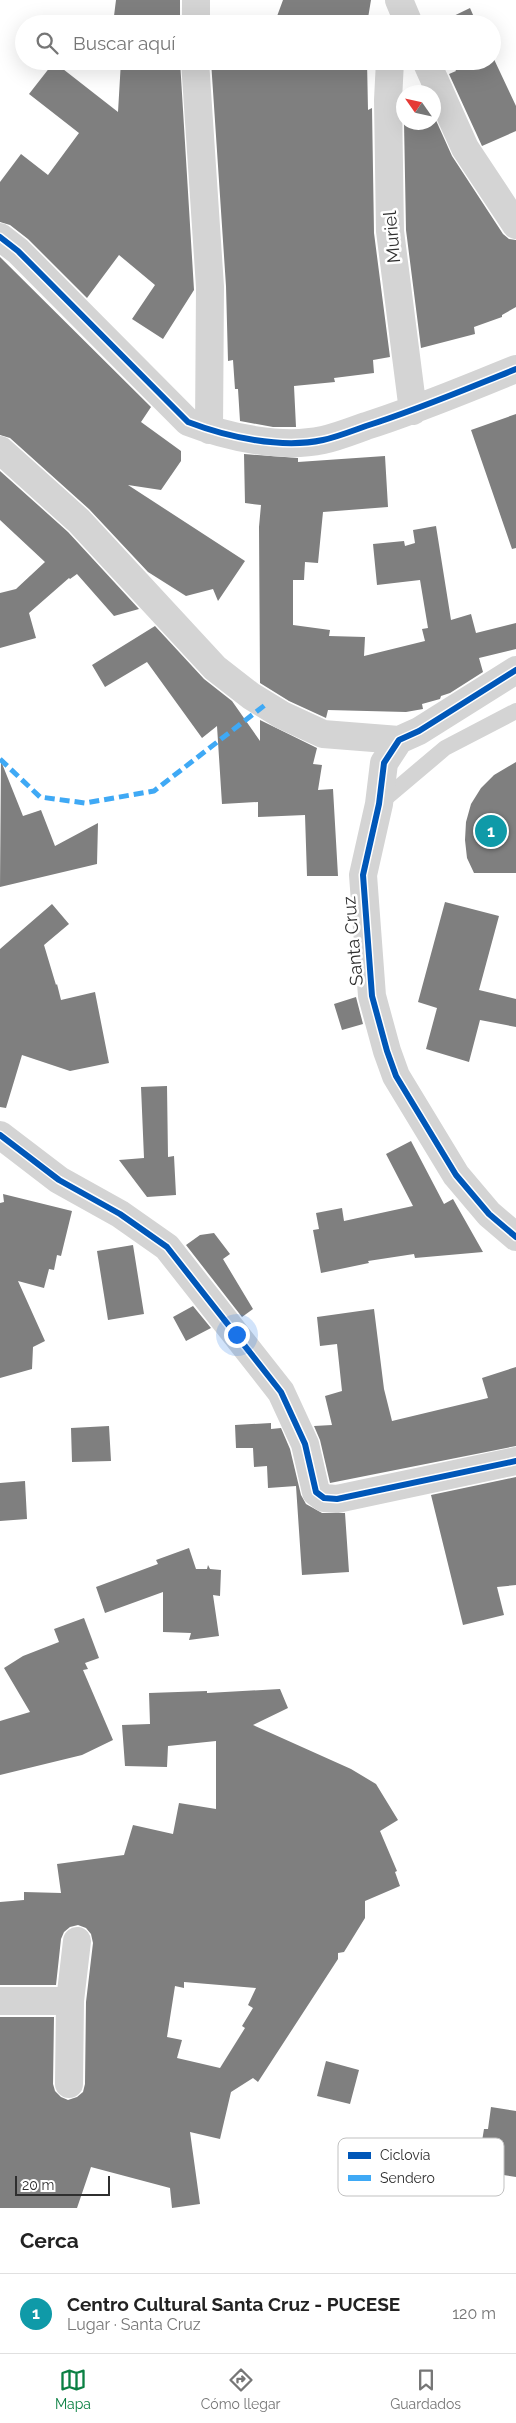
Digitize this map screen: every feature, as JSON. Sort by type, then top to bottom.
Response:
[{"type":"street","points":[[196,0],[196,15]]},
{"type":"street","points":[[392,15],[393,0]]},
{"type":"street","points":[[399,0],[406,15]]},
{"type":"street","points":[[196,70],[210,287],[209,430]]},
{"type":"street","name":"Muriel","points":[[390,70],[388,100],[390,231],[413,411]]},
{"type":"street","points":[[430,70],[464,148],[516,225]]},
{"type":"street","points":[[0,237],[18,251],[188,422],[209,430],[252,440],[283,442],[322,440],[413,411],[516,369]]},
{"type":"street","points":[[0,450],[79,520],[215,668],[251,696],[282,715],[323,734],[399,740],[419,731],[516,670]]},
{"type":"street","name":"Santa Cruz","points":[[399,740],[384,763],[379,804],[363,875],[372,996],[396,1076],[456,1176],[489,1214],[516,1238]]},
{"type":"street","points":[[0,1135],[59,1180],[120,1214],[167,1247],[281,1392],[305,1444],[316,1492],[319,1496],[337,1499],[516,1461]]},
{"type":"street","points":[[70,2084],[70,2001],[77,1941]]},
{"type":"street","points":[[0,2001],[70,2001]]},
{"type":"lane","points":[[379,804],[445,748],[516,711]]},
{"type":"building","points":[[116,0],[180,0],[180,15],[114,15]]},
{"type":"building","points":[[283,0],[371,0],[368,15],[277,15]]},
{"type":"building","points":[[470,8],[473,15],[456,15]]},
{"type":"building","points":[[48,70],[64,70],[118,112],[120,70],[181,70],[194,290],[163,339],[132,319],[155,285],[119,255],[87,298],[28,239],[10,225],[0,222],[0,182],[21,154],[48,175],[79,133],[29,94]]},
{"type":"building","points":[[212,70],[367,70],[368,110],[372,108],[374,233],[390,357],[373,360],[374,373],[334,378],[335,382],[294,386],[296,427],[273,427],[240,421],[238,389],[235,389],[233,360],[228,361],[226,286]]},
{"type":"building","points":[[499,70],[516,106],[516,131],[482,146],[449,74],[456,71]]},
{"type":"building","points":[[404,130],[440,130],[452,156],[503,234],[509,239],[516,240],[516,307],[502,315],[502,317],[474,327],[475,334],[421,348],[406,230]]},
{"type":"building","points":[[0,257],[151,407],[141,422],[181,451],[181,461],[161,490],[128,485],[245,561],[218,601],[213,589],[186,596],[148,572],[89,509],[10,438],[0,435]]},
{"type":"building","points":[[516,414],[516,548],[512,549],[471,430]]},
{"type":"building","points":[[244,454],[298,458],[298,462],[385,456],[388,507],[323,512],[318,563],[305,562],[304,580],[293,580],[293,625],[330,630],[329,636],[365,637],[364,656],[425,641],[422,629],[428,628],[420,580],[377,585],[373,544],[404,541],[405,546],[415,543],[413,530],[436,526],[451,620],[471,614],[476,633],[516,623],[516,649],[479,658],[483,672],[450,693],[441,696],[440,699],[422,704],[423,709],[406,712],[328,710],[326,718],[289,701],[260,683],[259,527],[261,505],[245,503]]},
{"type":"building","points":[[0,471],[68,532],[139,609],[114,616],[77,574],[69,578],[29,613],[36,638],[0,648],[0,593],[16,589],[45,562],[0,520]]},
{"type":"building","points":[[155,626],[204,679],[232,701],[260,741],[260,720],[317,748],[313,764],[322,765],[318,790],[333,789],[338,876],[307,876],[305,815],[258,817],[258,802],[222,804],[217,726],[202,738],[147,662],[105,687],[92,665]]},
{"type":"building","points":[[1,761],[23,816],[41,810],[55,846],[98,823],[97,864],[0,887]]},
{"type":"building","points":[[516,762],[516,873],[474,873],[467,858],[465,840],[466,822],[471,804],[481,788],[494,775]]},
{"type":"building","points":[[445,902],[499,916],[479,990],[516,999],[516,1027],[480,1020],[469,1062],[426,1049],[437,1008],[418,1002]]},
{"type":"building","points":[[52,904],[69,924],[44,945],[61,1000],[95,992],[109,1063],[70,1071],[22,1055],[6,1108],[0,1107],[0,949]]},
{"type":"building","points":[[356,997],[363,1024],[342,1030],[334,1004]]},
{"type":"building","points":[[167,1086],[168,1157],[174,1156],[176,1195],[147,1197],[119,1160],[144,1158],[141,1087]]},
{"type":"building","points":[[411,1141],[444,1204],[453,1199],[483,1252],[415,1258],[414,1254],[368,1261],[369,1263],[321,1273],[313,1230],[319,1229],[316,1213],[342,1208],[344,1221],[413,1206],[386,1154]]},
{"type":"building","points":[[3,1194],[72,1211],[61,1256],[57,1255],[54,1270],[49,1269],[44,1288],[18,1281],[45,1341],[33,1347],[32,1369],[0,1378],[0,1203],[4,1202]]},
{"type":"building","points":[[214,1233],[230,1254],[223,1259],[253,1309],[242,1317],[186,1245],[200,1235]]},
{"type":"building","points":[[133,1245],[144,1314],[108,1320],[97,1251]]},
{"type":"building","points":[[193,1306],[211,1328],[186,1341],[173,1317]]},
{"type":"building","points":[[374,1309],[384,1389],[392,1421],[488,1398],[482,1378],[516,1367],[516,1446],[330,1483],[320,1440],[314,1426],[332,1425],[325,1396],[342,1391],[337,1344],[320,1346],[317,1317]]},
{"type":"building","points":[[271,1423],[271,1429],[281,1428],[290,1449],[301,1495],[306,1504],[322,1513],[345,1513],[349,1572],[302,1575],[296,1486],[268,1488],[267,1466],[254,1467],[253,1448],[236,1448],[235,1425]]},
{"type":"building","points":[[109,1426],[111,1461],[72,1462],[71,1428]]},
{"type":"building","points":[[516,1477],[516,1585],[497,1587],[504,1615],[463,1625],[431,1495]]},
{"type":"building","points":[[25,1481],[27,1519],[0,1521],[0,1483]]},
{"type":"building","points":[[189,1548],[196,1569],[207,1569],[208,1565],[210,1569],[221,1570],[220,1596],[213,1595],[219,1636],[189,1640],[191,1633],[163,1632],[163,1592],[105,1613],[96,1587],[158,1564],[156,1560]]},
{"type":"building","points":[[84,1618],[99,1658],[85,1663],[88,1669],[83,1670],[113,1740],[82,1755],[0,1775],[0,1721],[30,1712],[4,1668],[23,1656],[59,1642],[54,1629]]},
{"type":"building","points":[[280,1689],[288,1708],[253,1725],[351,1769],[376,1784],[398,1820],[380,1831],[397,1871],[395,1872],[400,1886],[365,1901],[365,1918],[344,1952],[338,1953],[338,1959],[258,2082],[253,2078],[231,2092],[220,2139],[190,2132],[200,2204],[172,2208],[170,2188],[91,2167],[77,2208],[0,2208],[0,2017],[54,2017],[53,2084],[55,2091],[61,2097],[68,2100],[77,2097],[83,2092],[85,2084],[86,2002],[93,1943],[91,1934],[86,1928],[78,1925],[70,1927],[64,1932],[61,1939],[56,1985],[0,1985],[0,1902],[24,1900],[24,1892],[61,1893],[57,1864],[124,1855],[133,1825],[173,1834],[179,1803],[216,1809],[216,1741],[168,1746],[167,1767],[125,1766],[122,1725],[150,1724],[149,1693],[207,1691],[207,1693]],"holes":[[[184,1982],[256,1988],[248,2005],[253,2008],[242,2026],[245,2028],[220,2068],[177,2058],[182,2040],[167,2037],[175,1986],[184,1988]]]},
{"type":"building","points":[[326,2061],[359,2070],[350,2104],[317,2096]]},
{"type":"building","points":[[491,2107],[516,2111],[516,2177],[504,2175],[504,2138],[482,2138],[484,2129],[488,2129]]},
{"type":"marked path","points":[[0,759],[40,797],[85,803],[154,791],[265,705]]},
{"type":"cycle path","points":[[0,237],[18,251],[188,422],[237,437],[290,443],[323,440],[404,413],[516,369]]},
{"type":"cycle path","points":[[516,670],[419,731],[399,740],[384,763],[379,804],[363,875],[372,996],[396,1076],[456,1175],[489,1214],[516,1237]]},
{"type":"cycle path","points":[[0,1135],[59,1180],[120,1214],[167,1247],[281,1392],[305,1444],[316,1492],[324,1498],[337,1499],[516,1461]]},
{"type":"place","name":"Centro Cultural Santa Cruz - PUCESE","points":[[491,831]]}]
